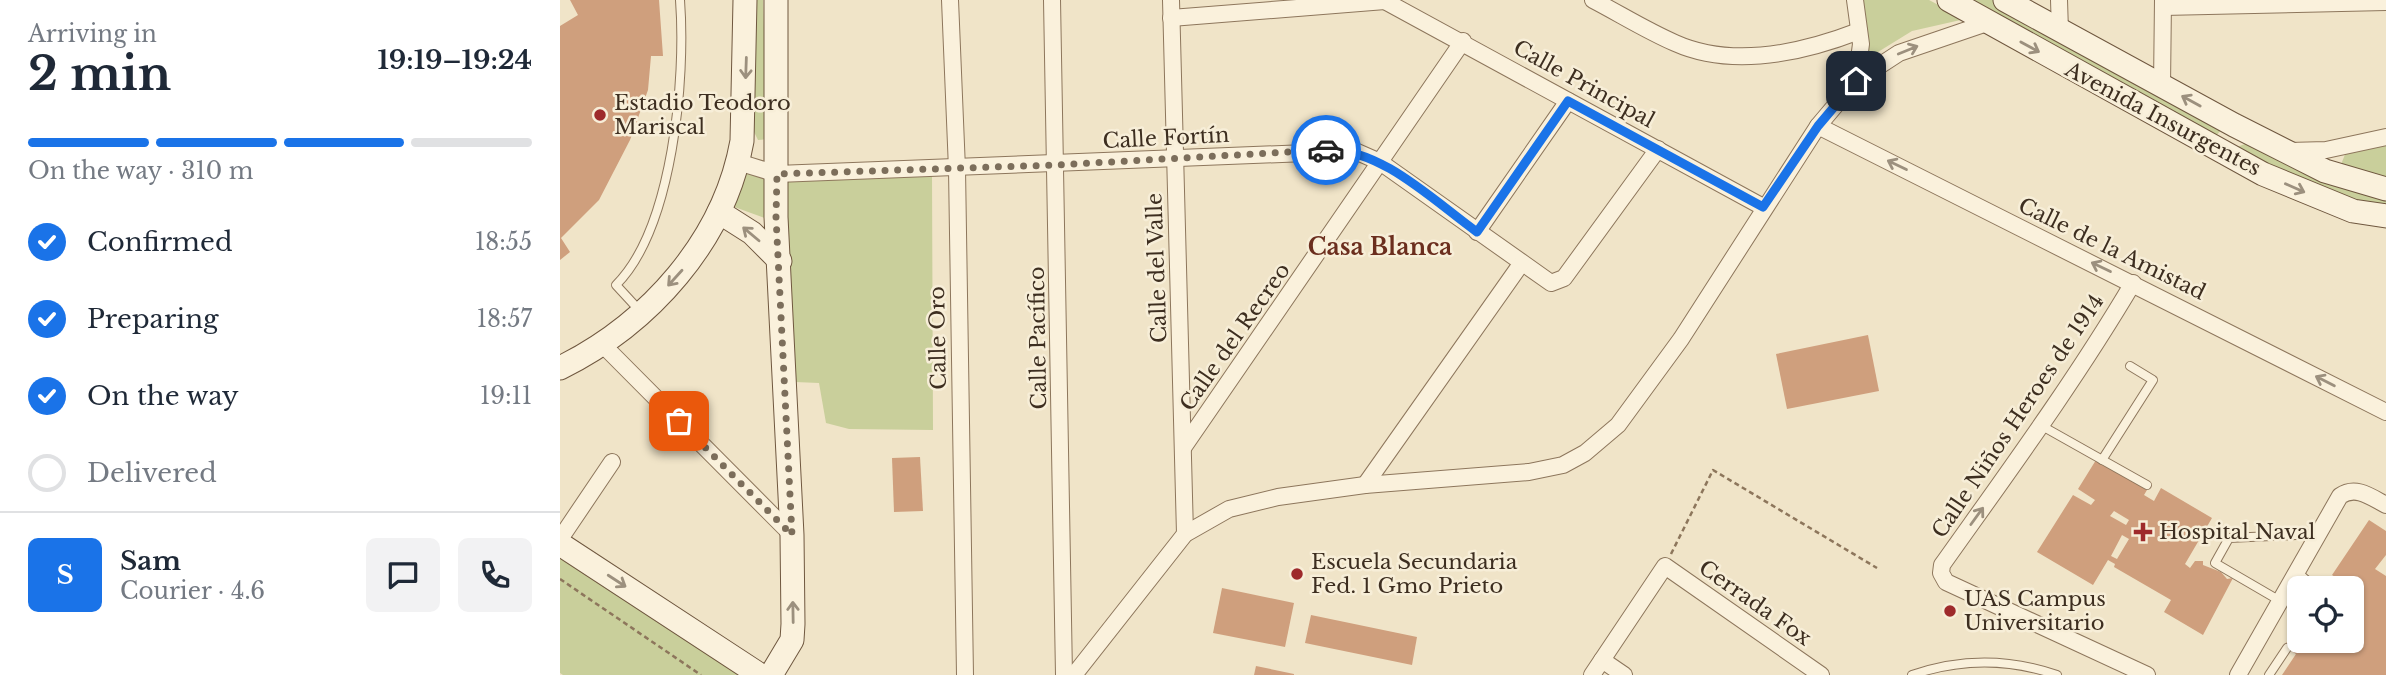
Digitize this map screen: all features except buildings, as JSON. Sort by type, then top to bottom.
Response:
[{"type":"street","points":[[560,368],[603,345],[642,313],[683,269],[719,212],[738,162],[744,110],[745,0]]},
{"type":"street","points":[[771,675],[792,640],[792,535],[776,217],[776,0]]},
{"type":"street","name":"Calle Oro","points":[[950,0],[957,169],[965,675]]},
{"type":"street","name":"Calle Pacífico","points":[[1052,0],[1064,675]]},
{"type":"street","name":"Calle del Valle","points":[[1171,0],[1185,534]]},
{"type":"street","points":[[1593,0],[1677,44],[1712,53],[1751,56],[1798,51],[1859,31]]},
{"type":"street","points":[[1855,0],[1859,31],[1856,81]]},
{"type":"street","name":"Avenida Insurgentes","points":[[1950,0],[2222,152],[2310,195],[2353,211],[2386,216]]},
{"type":"street","name":"Avenida Insurgentes","points":[[2006,0],[2234,125],[2325,171],[2386,189]]},
{"type":"street","points":[[2059,0],[2060,31]]},
{"type":"street","points":[[1171,18],[1384,1]]},
{"type":"street","name":"Calle Principal","points":[[1384,1],[1463,41],[1763,207]]},
{"type":"street","points":[[2162,86],[2163,3],[2386,2]]},
{"type":"street","points":[[1074,675],[1185,534],[1229,509],[1278,498],[1365,485],[1529,472],[1563,465],[1585,453],[1618,425],[1673,349],[1818,126],[1856,81],[1899,53],[1987,23]]},
{"type":"street","name":"Calle del Recreo","points":[[1183,448],[1463,41]]},
{"type":"street","points":[[1477,232],[1568,101]]},
{"type":"street","points":[[2222,152],[2234,125]]},
{"type":"street","name":"Calle de la Amistad","points":[[1818,126],[2386,412]]},
{"type":"street","name":"Avenida Insurgentes","points":[[2287,151],[2326,150],[2386,137]]},
{"type":"street","name":"Calle Fortín","points":[[738,162],[777,174],[1056,165],[1338,149],[1355,151],[1380,162],[1551,283],[1564,278],[1658,149]]},
{"type":"street","points":[[719,212],[752,233],[780,261]]},
{"type":"street","points":[[1365,485],[1521,264]]},
{"type":"street","name":"Calle Niños Heroes de 1914","points":[[2133,283],[2093,350],[1942,565],[1941,573],[1946,582],[2147,675]]},
{"type":"street","points":[[603,345],[792,535]]},
{"type":"street","points":[[612,462],[560,541],[760,675]]},
{"type":"street","points":[[2238,675],[2340,496],[2347,491],[2360,492],[2386,505]]},
{"type":"street","points":[[1592,675],[1665,566]]},
{"type":"street","name":"Cerrada Fox","points":[[1665,566],[1821,675]]},
{"type":"street","points":[[1602,660],[1624,675]]},
{"type":"lane","points":[[642,313],[616,285],[633,268],[648,234],[672,155],[680,86],[680,0]]},
{"type":"lane","points":[[2102,460],[2153,380],[2130,366]]},
{"type":"lane","points":[[2042,426],[2147,485]]},
{"type":"lane","points":[[2282,602],[2215,563],[2230,538],[2319,534]]},
{"type":"lane","points":[[2297,572],[2302,576]]},
{"type":"lane","points":[[2269,675],[2287,648]]},
{"type":"lane","points":[[1912,675],[1981,661],[2025,664],[2057,675]]},
{"type":"path","points":[[1665,566],[1713,470],[1877,568]]},
{"type":"path","points":[[560,579],[701,675]]},
{"type":"green space","points":[[747,0],[763,0],[768,139],[758,140],[751,126]]},
{"type":"green space","points":[[1863,0],[1929,0],[1965,19],[1912,31],[1865,60]]},
{"type":"green space","points":[[1974,0],[1994,0],[2221,130],[2216,136],[1974,5]]},
{"type":"green space","points":[[2386,139],[2386,177],[2340,167],[2346,152]]},
{"type":"green space","points":[[2245,144],[2314,174],[2386,198],[2386,209],[2310,188],[2237,147]]},
{"type":"green space","points":[[733,168],[766,169],[770,220],[729,205]]},
{"type":"green space","points":[[932,174],[933,430],[849,429],[826,423],[819,383],[795,382],[784,220],[786,179]]},
{"type":"green space","points":[[560,554],[743,675],[563,675],[560,673]]},
{"type":"way so far","points":[[679,421],[792,535],[776,217],[777,174],[1056,165],[1326,150]]},
{"type":"place","name":"Estadio Teodoro Mariscal","points":[[600,115]]},
{"type":"place","name":"Hospital Naval","points":[[2143,532]]},
{"type":"place","name":"Escuela Secundaria Fed. 1 Gmo Prieto","points":[[1297,574]]},
{"type":"place","name":"UAS Campus Universitario","points":[[1950,611]]},
{"type":"district","name":"Casa Blanca","points":[[1380,247]]},
{"type":"route","points":[[1326,150],[1355,151],[1380,162],[1477,232],[1568,101],[1763,207],[1818,126],[1856,81]]}]
